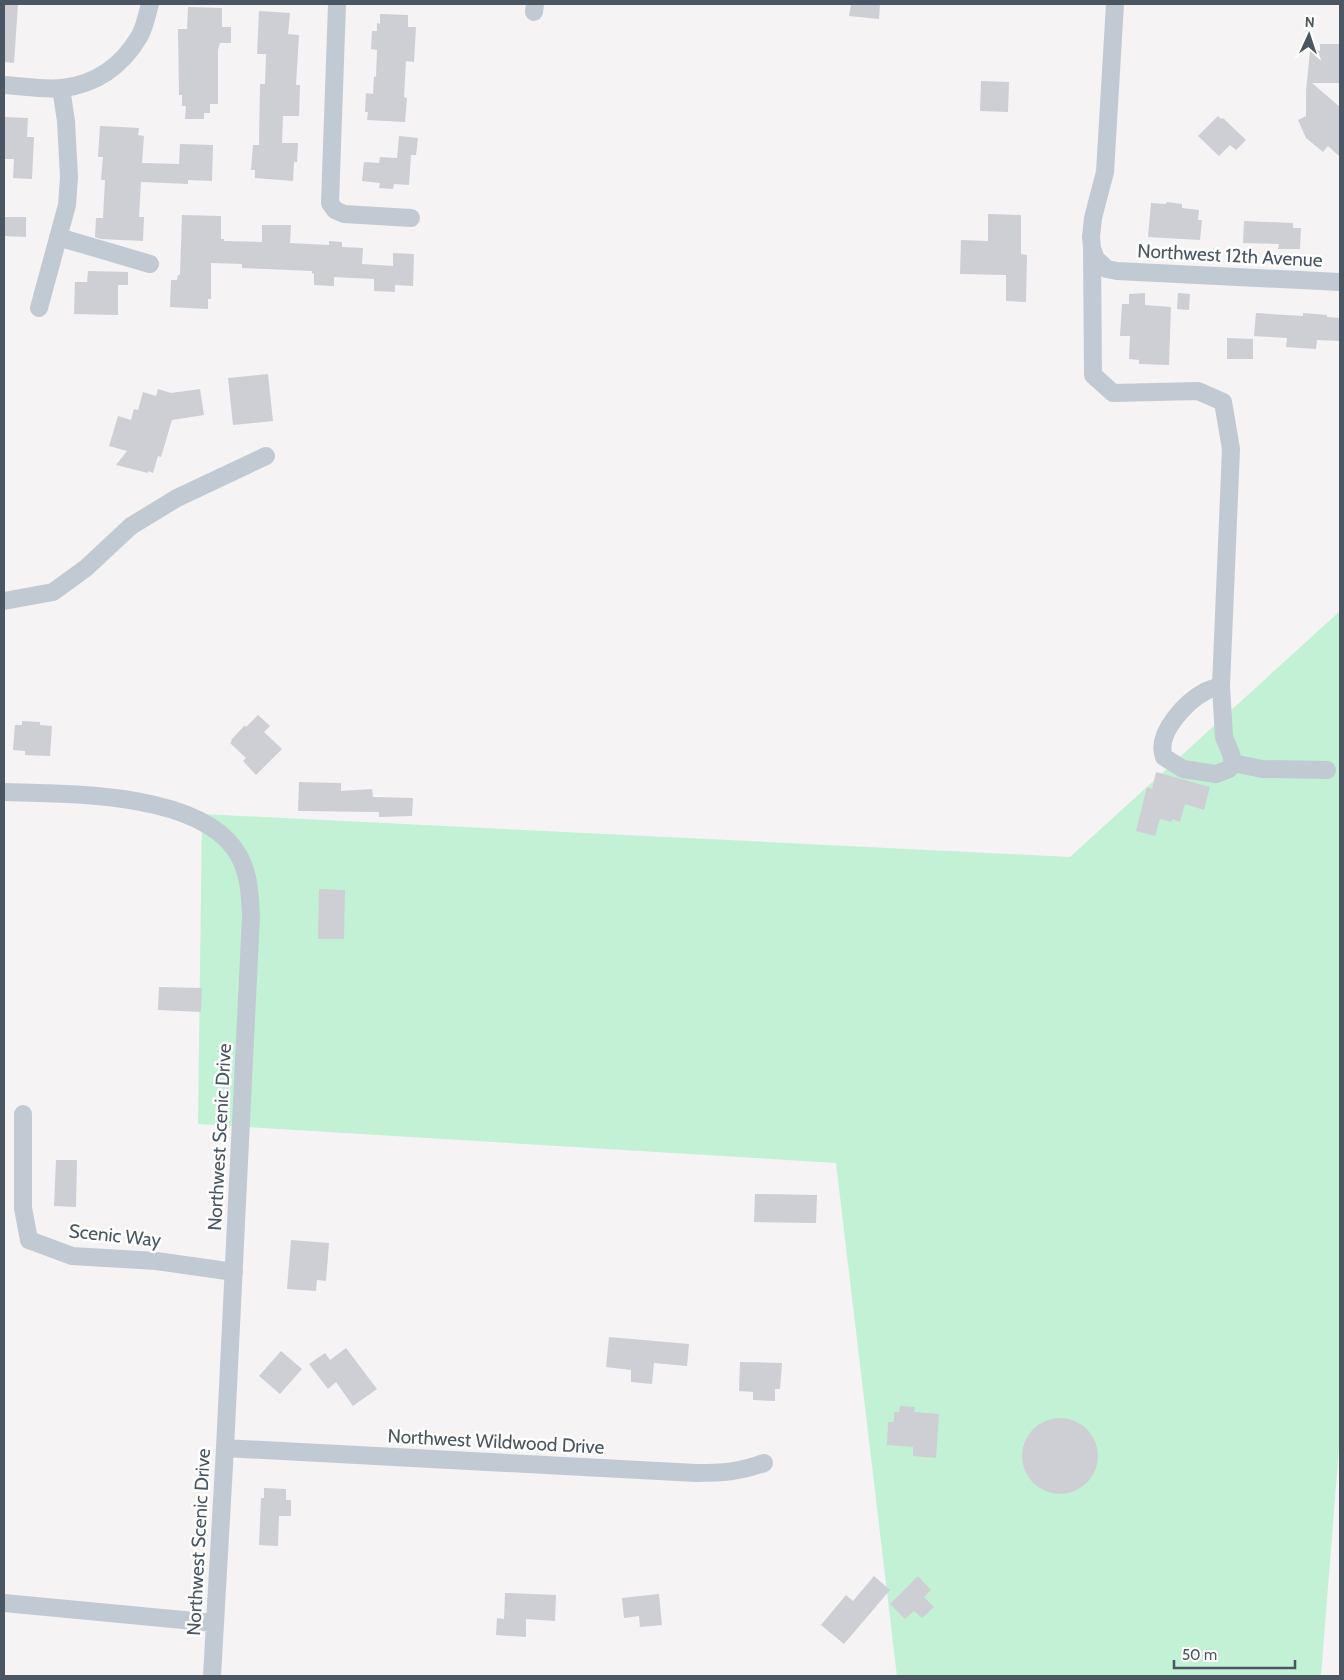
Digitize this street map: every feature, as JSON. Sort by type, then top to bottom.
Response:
[{"type":"street","points":[[4,85],[61,88],[83,85],[100,78],[121,60],[140,36],[150,4]]},
{"type":"street","points":[[337,4],[330,203],[335,210],[344,214],[411,218]]},
{"type":"street","points":[[1115,4],[1105,172],[1093,218],[1091,237],[1092,375],[1113,393],[1198,392],[1222,402],[1231,449],[1221,686],[1224,737],[1232,754],[1232,763],[1228,769],[1216,774],[1183,769],[1164,757],[1162,751],[1164,736],[1183,709],[1205,692],[1221,686]]},
{"type":"street","points":[[40,308],[67,205],[69,177],[66,121],[61,88]]},
{"type":"street","points":[[58,237],[150,264]]},
{"type":"street","name":"Northwest 12th Avenue","points":[[1092,248],[1096,259],[1102,266],[1118,271],[1340,282]]},
{"type":"street","points":[[4,600],[54,592],[86,568],[132,526],[177,498],[266,456]]},
{"type":"street","points":[[1232,763],[1262,769],[1327,770]]},
{"type":"street","name":"Northwest Scenic Drive","points":[[4,792],[82,795],[163,807],[183,812],[212,826],[223,834],[235,849],[244,865],[249,884],[251,917],[212,1676]]},
{"type":"street","name":"Scenic Way","points":[[23,1114],[22,1208],[29,1240],[72,1256],[156,1261],[234,1272]]},
{"type":"street","name":"Northwest Wildwood Drive","points":[[225,1448],[696,1473],[728,1473],[764,1463]]},
{"type":"street","points":[[4,1603],[215,1623]]},
{"type":"green space","points":[[1340,611],[1340,1435],[1321,1676],[897,1676],[836,1163],[198,1124],[202,814],[1070,857]]},
{"type":"building","points":[[4,4],[18,4],[14,63],[4,62]]},
{"type":"building","points":[[851,4],[880,4],[879,19],[849,16]]},
{"type":"building","points":[[188,7],[222,8],[222,27],[231,27],[231,43],[220,43],[218,50],[218,104],[210,104],[210,113],[204,113],[204,119],[185,119],[186,106],[182,106],[182,95],[179,95],[178,29],[187,29]]},
{"type":"building","points":[[259,11],[290,13],[288,34],[299,35],[296,85],[300,85],[299,116],[283,116],[282,143],[298,143],[293,181],[255,178],[255,170],[251,170],[253,145],[259,145],[260,84],[265,84],[266,54],[257,54]]},
{"type":"building","points":[[380,14],[408,15],[408,27],[416,27],[414,62],[406,61],[404,97],[407,98],[405,122],[367,120],[368,112],[365,112],[366,93],[373,94],[374,76],[376,77],[377,50],[371,49],[372,31],[377,31],[377,23],[380,24]]},
{"type":"building","points":[[1320,44],[1340,44],[1340,83],[1312,83],[1340,107],[1340,157],[1328,146],[1323,152],[1306,138],[1298,120],[1306,116],[1306,91],[1310,51],[1320,51]]},
{"type":"building","points":[[981,81],[1009,82],[1008,112],[980,111]]},
{"type":"building","points":[[1218,116],[1221,119],[1223,118],[1246,140],[1236,150],[1230,145],[1219,156],[1198,136]]},
{"type":"building","points":[[4,117],[28,118],[27,137],[34,137],[32,179],[13,178],[14,159],[4,159]]},
{"type":"building","points":[[100,126],[139,128],[138,135],[144,136],[142,163],[179,164],[180,144],[213,145],[212,181],[188,180],[188,184],[141,182],[139,217],[144,217],[143,241],[95,237],[96,218],[103,218],[105,180],[101,180],[103,157],[98,157]]},
{"type":"building","points":[[399,136],[418,138],[416,155],[411,155],[409,185],[394,184],[393,189],[379,188],[380,183],[362,181],[364,162],[379,163],[380,157],[397,158]]},
{"type":"building","points":[[1167,202],[1182,204],[1182,208],[1199,210],[1198,220],[1202,220],[1200,240],[1148,237],[1151,203],[1166,204]]},
{"type":"building","points":[[988,214],[1021,215],[1021,254],[1027,255],[1026,302],[1006,301],[1006,275],[960,274],[961,240],[988,241]]},
{"type":"building","points":[[182,215],[221,216],[221,239],[224,239],[224,241],[262,242],[262,225],[291,225],[290,243],[329,245],[329,241],[342,242],[342,247],[363,248],[362,264],[393,266],[393,253],[414,254],[413,286],[395,285],[395,292],[374,291],[374,279],[334,277],[334,286],[314,285],[314,274],[312,271],[242,268],[242,264],[211,263],[211,299],[208,299],[208,309],[170,307],[171,280],[177,280],[178,275],[180,275]]},
{"type":"building","points":[[4,217],[26,217],[26,237],[4,236]]},
{"type":"building","points":[[1244,221],[1293,223],[1293,228],[1301,228],[1300,249],[1278,249],[1279,244],[1243,243]]},
{"type":"building","points":[[88,271],[128,272],[128,285],[118,285],[118,315],[74,314],[75,282],[87,282]]},
{"type":"building","points":[[1145,293],[1145,305],[1171,307],[1169,365],[1139,364],[1139,360],[1129,359],[1130,336],[1120,336],[1122,304],[1129,304],[1129,294]]},
{"type":"building","points":[[1178,293],[1190,294],[1189,310],[1177,309]]},
{"type":"building","points":[[1256,313],[1303,316],[1303,313],[1340,318],[1340,341],[1317,340],[1316,349],[1286,347],[1287,338],[1254,336]]},
{"type":"building","points":[[1227,338],[1253,339],[1253,359],[1227,359]]},
{"type":"building","points":[[268,374],[273,421],[233,425],[228,378]]},
{"type":"building","points":[[158,389],[171,393],[200,389],[204,415],[172,420],[161,457],[158,456],[153,473],[116,465],[127,451],[109,446],[118,416],[131,420],[134,409],[138,410],[143,392],[156,396]]},
{"type":"building","points":[[258,715],[270,726],[264,732],[282,749],[256,775],[243,761],[246,758],[230,743],[245,725],[246,727]]},
{"type":"building","points":[[22,721],[40,722],[40,725],[52,726],[50,756],[25,755],[25,751],[13,750],[15,725],[22,725]]},
{"type":"building","points":[[1156,772],[1210,787],[1204,810],[1185,804],[1180,822],[1172,819],[1172,822],[1160,819],[1155,836],[1136,831],[1147,787],[1152,789]]},
{"type":"building","points":[[299,782],[341,783],[341,791],[372,789],[373,797],[413,798],[412,816],[379,817],[379,812],[298,811]]},
{"type":"building","points":[[319,889],[345,890],[344,939],[318,939]]},
{"type":"building","points":[[159,987],[202,988],[201,1012],[158,1010]]},
{"type":"building","points":[[56,1160],[77,1160],[76,1207],[54,1206]]},
{"type":"building","points":[[755,1194],[817,1195],[816,1223],[754,1222]]},
{"type":"building","points":[[291,1240],[329,1243],[326,1281],[317,1280],[316,1291],[287,1289]]},
{"type":"building","points":[[609,1337],[689,1344],[687,1366],[654,1363],[652,1384],[631,1382],[631,1370],[606,1367]]},
{"type":"building","points":[[346,1348],[377,1389],[353,1406],[336,1382],[328,1389],[309,1364],[325,1353],[330,1360]]},
{"type":"building","points":[[281,1351],[302,1369],[280,1394],[259,1376]]},
{"type":"building","points":[[740,1362],[782,1363],[780,1389],[775,1389],[775,1401],[753,1400],[753,1392],[739,1391]]},
{"type":"building","points":[[900,1406],[915,1407],[914,1412],[939,1414],[936,1458],[913,1456],[913,1447],[887,1445],[888,1422],[894,1422],[894,1412],[899,1412]]},
{"type":"building","points":[[1060,1418],[1075,1421],[1087,1429],[1095,1441],[1098,1456],[1095,1471],[1087,1483],[1075,1491],[1060,1494],[1045,1491],[1033,1483],[1025,1471],[1022,1456],[1025,1441],[1033,1429],[1045,1421]]},
{"type":"building","points":[[264,1488],[286,1489],[286,1500],[291,1500],[291,1516],[279,1516],[278,1546],[259,1545],[261,1498],[264,1498]]},
{"type":"building","points":[[874,1576],[890,1590],[844,1644],[821,1625],[846,1595],[853,1601]]},
{"type":"building","points":[[918,1576],[931,1590],[924,1597],[934,1607],[922,1618],[914,1611],[905,1619],[890,1604]]},
{"type":"building","points":[[505,1593],[556,1595],[555,1621],[526,1619],[526,1637],[496,1635],[497,1618],[504,1619]]},
{"type":"building","points":[[659,1594],[662,1625],[640,1627],[639,1616],[624,1618],[622,1598]]}]
